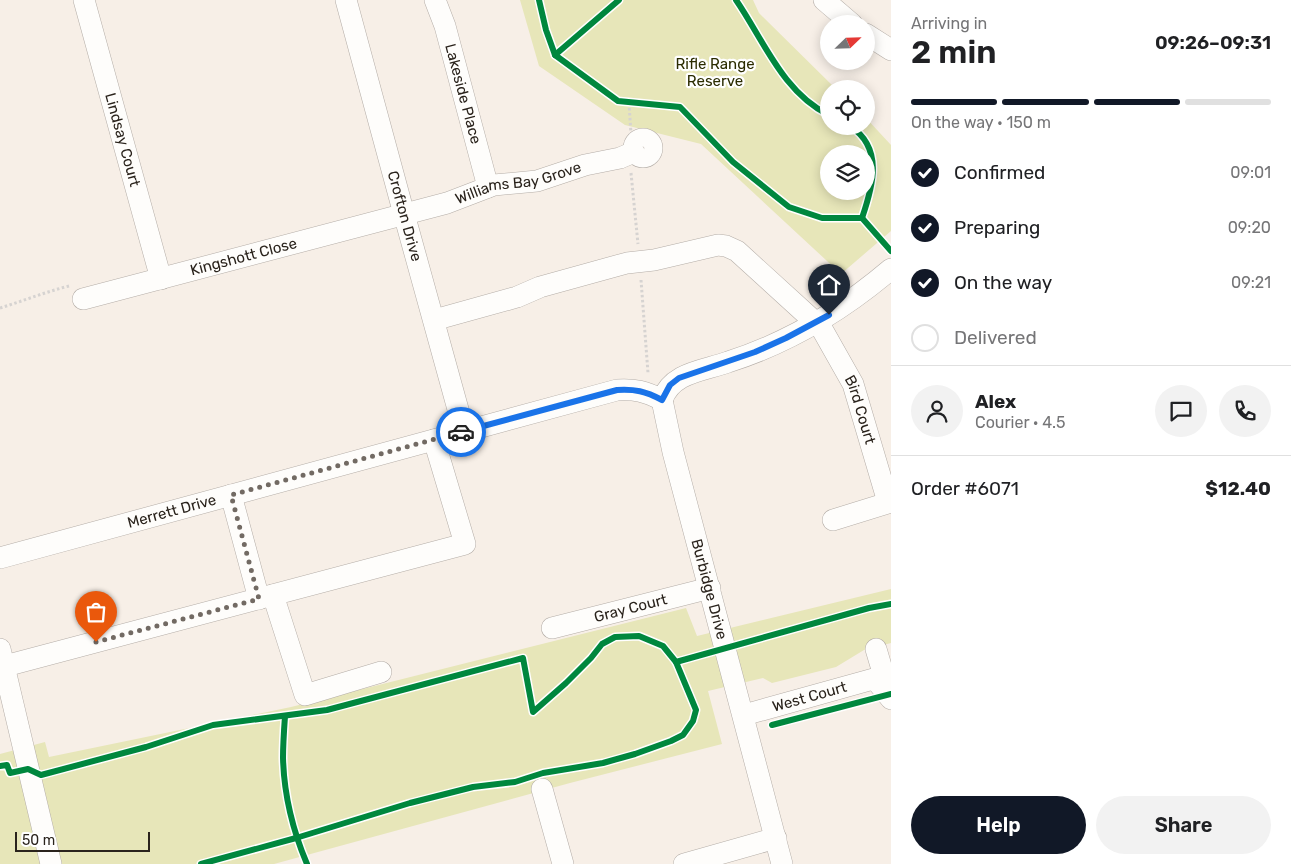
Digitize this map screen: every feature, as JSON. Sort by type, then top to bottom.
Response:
[{"type":"street","name":"Lindsay Court","points":[[84,0],[161,279]]},
{"type":"street","name":"Crofton Drive","points":[[346,0],[464,431]]},
{"type":"street","name":"Lakeside Place","points":[[435,0],[445,26],[488,187]]},
{"type":"street","points":[[824,0],[842,15]]},
{"type":"street","points":[[875,40],[891,50]]},
{"type":"street","name":"Williams Bay Grove","points":[[404,214],[454,200],[499,184],[536,181],[584,165],[618,159],[632,153]]},
{"type":"street","name":"Kingshott Close","points":[[83,299],[404,214]]},
{"type":"street","name":"Bird Court","points":[[640,261],[654,260],[715,245],[726,246],[746,258],[817,322],[853,384],[887,496],[833,520]]},
{"type":"street","points":[[434,320],[516,297],[540,286],[627,262],[640,261]]},
{"type":"street","points":[[662,400],[670,385],[679,378],[742,358],[817,322],[842,306],[891,269]]},
{"type":"street","name":"Merrett Drive","points":[[0,558],[617,390],[634,389],[662,400]]},
{"type":"street","name":"Burbidge Drive","points":[[662,400],[673,452],[782,864]]},
{"type":"street","points":[[51,864],[2,658],[266,597],[465,544],[434,440]]},
{"type":"street","points":[[231,495],[266,597],[305,695],[380,672]]},
{"type":"street","name":"Gray Court","points":[[552,628],[710,588]]},
{"type":"street","points":[[876,649],[884,676],[875,679],[888,708]]},
{"type":"street","name":"West Court","points":[[744,715],[875,679]]},
{"type":"street","points":[[542,789],[563,864]]},
{"type":"street","points":[[684,864],[776,838]]},
{"type":"path","points":[[640,104],[626,102],[631,133],[648,376]]},
{"type":"green space","name":"Rifle Range Reserve","points":[[520,0],[753,0],[759,13],[827,80],[820,80],[820,135],[875,135],[875,128],[891,145],[891,231],[841,274],[701,144],[625,125],[539,66]]},
{"type":"green space","points":[[891,589],[891,643],[864,650],[836,667],[772,683],[763,678],[708,691],[722,744],[570,783],[274,864],[0,864],[0,754],[45,742],[49,757],[291,707],[686,608],[697,636]]},
{"type":"cycle path","points":[[539,0],[546,30],[555,55],[618,101],[680,107],[733,162],[789,207],[822,218],[862,218],[891,251]]},
{"type":"cycle path","points":[[555,55],[619,0]]},
{"type":"cycle path","points":[[736,0],[786,79],[799,93],[820,109]]},
{"type":"cycle path","points":[[861,135],[868,145],[872,156],[873,168],[870,193],[862,218]]},
{"type":"cycle path","points":[[0,766],[7,765],[10,773],[28,769],[41,775],[146,747],[213,725],[327,710],[523,658],[533,712],[566,683],[602,644],[615,637],[639,636],[663,646],[676,662],[869,608],[891,604]]},
{"type":"cycle path","points":[[201,864],[296,838],[410,803],[473,787],[515,782],[543,773],[603,763],[671,741],[683,735],[693,721],[696,710],[676,662]]},
{"type":"cycle path","points":[[772,725],[891,694]]},
{"type":"cycle path","points":[[285,716],[283,742],[285,786],[297,839],[307,864]]},
{"type":"way so far","points":[[96,642],[259,599],[231,495],[461,432]]},
{"type":"route","points":[[461,432],[617,390],[634,389],[662,400],[670,385],[679,378],[755,352],[829,315]]}]
